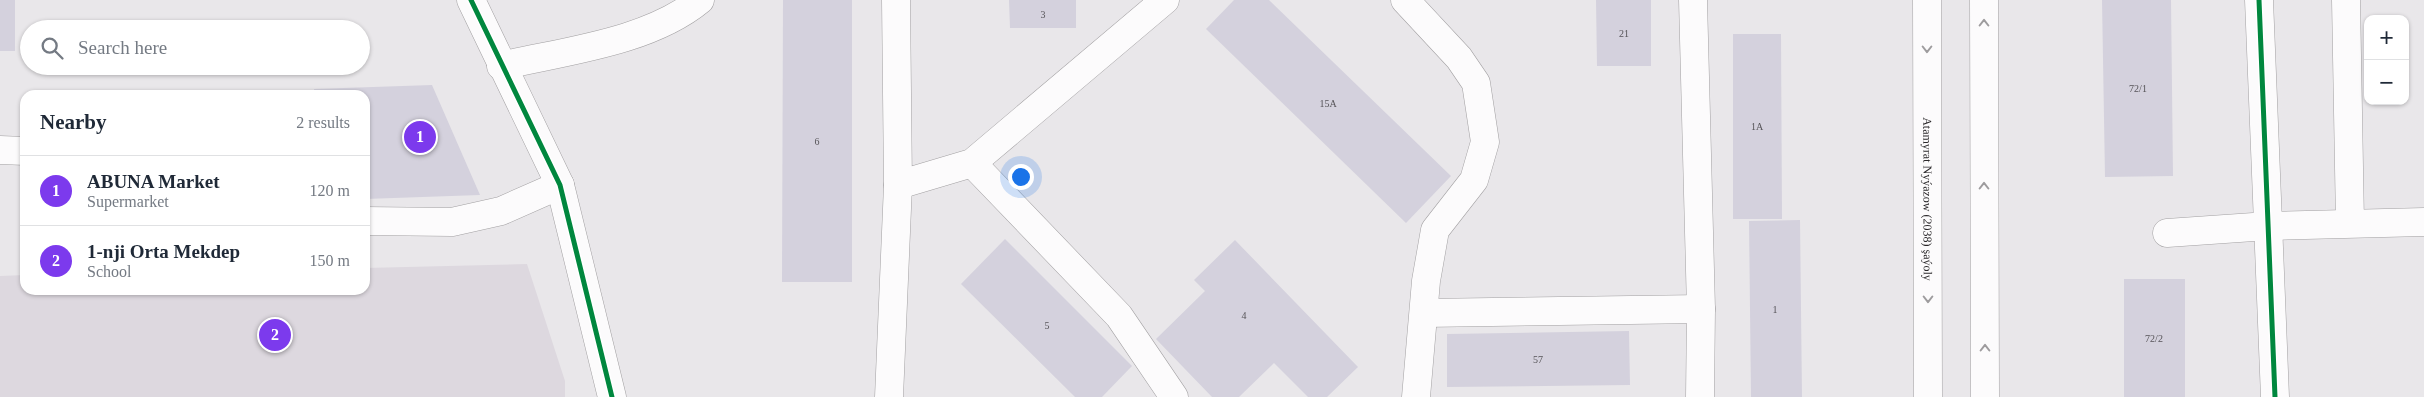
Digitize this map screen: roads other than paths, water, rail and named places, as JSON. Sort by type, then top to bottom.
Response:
[{"type":"street","points":[[472,0],[501,66],[560,185],[612,397]]},
{"type":"street","points":[[501,66],[623,38],[663,23],[700,0]]},
{"type":"street","points":[[889,397],[898,185],[896,0]]},
{"type":"street","points":[[898,185],[972,163],[1165,0]]},
{"type":"street","points":[[1405,0],[1458,58],[1476,83],[1485,142],[1474,180],[1435,230],[1426,281],[1416,397]]},
{"type":"street","points":[[1693,0],[1701,308],[1700,397]]},
{"type":"street","name":"Atamyrat Nyýazow (2038) şaýoly","points":[[1927,0],[1928,397]]},
{"type":"street","points":[[1984,0],[1985,397]]},
{"type":"street","points":[[2259,0],[2275,397]]},
{"type":"street","points":[[2346,0],[2350,223]]},
{"type":"street","points":[[0,150],[20,151]]},
{"type":"street","points":[[972,163],[1119,316],[1174,397]]},
{"type":"street","points":[[370,221],[452,222],[501,211],[560,185]]},
{"type":"street","points":[[2167,233],[2268,226],[2424,222]]},
{"type":"street","points":[[1424,313],[1701,308]]},
{"type":"place","name":"ABUNA Market","points":[[420,137]]},
{"type":"place","name":"1-nji Orta Mekdep","points":[[275,335]]}]
